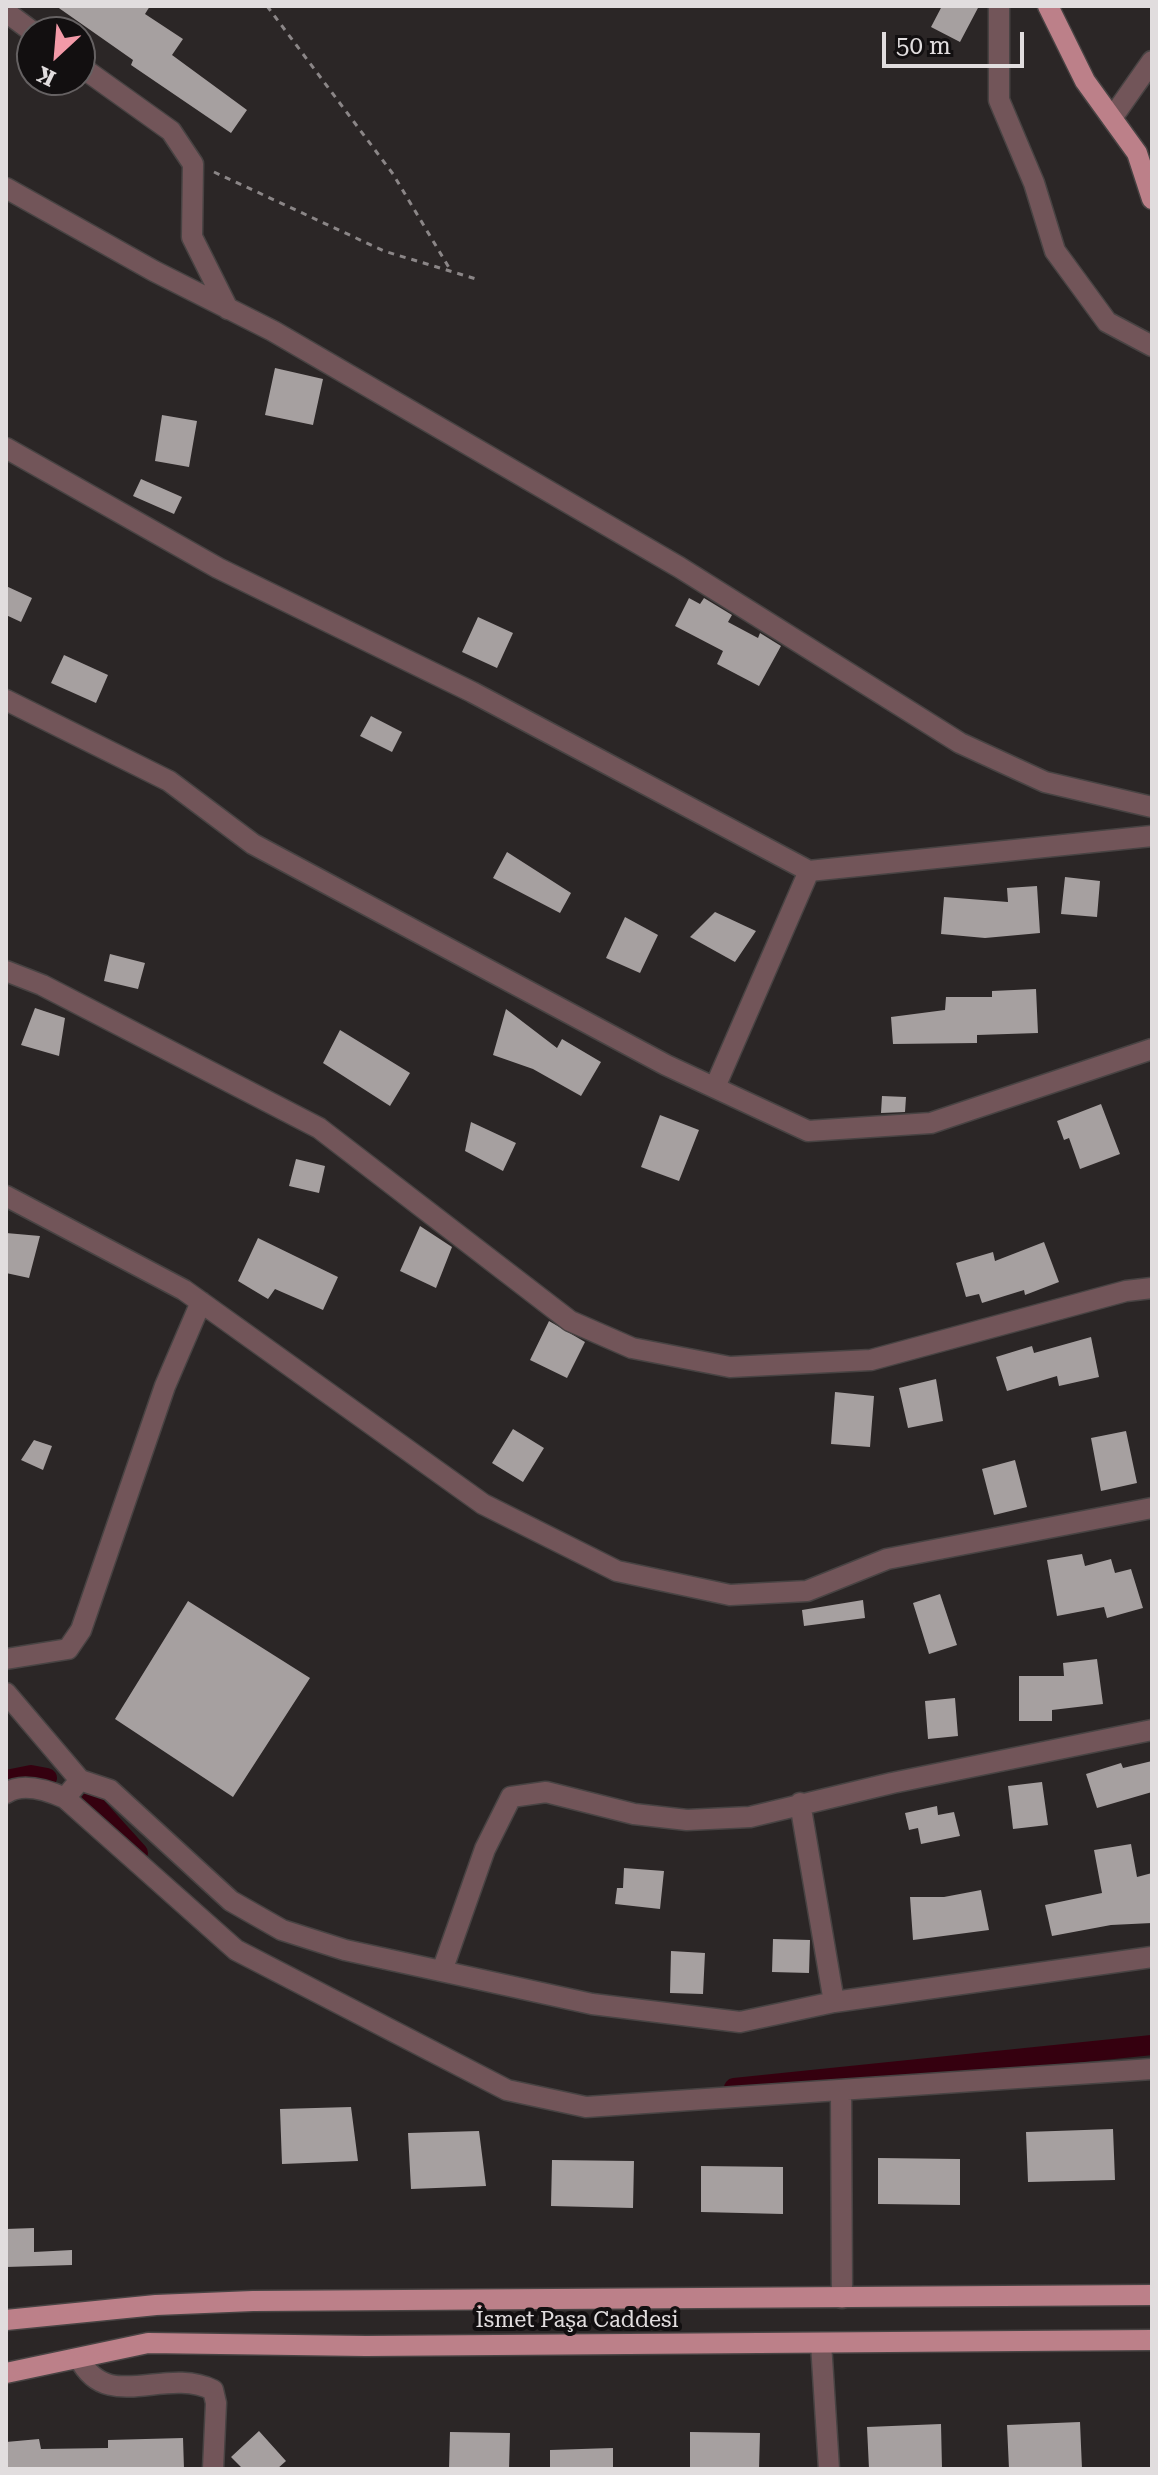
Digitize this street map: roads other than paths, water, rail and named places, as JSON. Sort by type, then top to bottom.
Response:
[{"type":"main road","points":[[1048,6],[1085,81],[1137,153],[1152,199]]},
{"type":"main road","points":[[6,2320],[156,2305],[253,2301],[1152,2295]]},
{"type":"main road","name":"İsmet Paşa Caddesi","points":[[6,2373],[148,2343],[219,2346],[1152,2340]]},
{"type":"street","points":[[999,6],[999,100],[1034,183],[1055,251],[1107,322],[1152,346]]},
{"type":"street","points":[[1112,118],[1152,61]]},
{"type":"street","points":[[96,77],[171,131],[191,161],[192,237],[228,309]]},
{"type":"street","points":[[6,188],[273,331],[679,567],[960,743],[1045,782],[1152,807]]},
{"type":"street","points":[[6,448],[218,568],[472,692],[809,871],[1152,836]]},
{"type":"street","points":[[6,700],[169,781],[253,844],[715,1087],[808,1131],[931,1123],[1152,1049]]},
{"type":"street","points":[[715,1087],[809,871]]},
{"type":"street","points":[[6,971],[42,985],[319,1128],[570,1321],[632,1348],[730,1367],[871,1360],[1126,1291],[1152,1288]]},
{"type":"street","points":[[6,1196],[184,1290],[483,1504],[617,1571],[730,1595],[807,1591],[887,1559],[1152,1508]]},
{"type":"street","points":[[6,1659],[68,1649],[81,1630],[165,1386],[201,1302]]},
{"type":"street","points":[[6,1693],[80,1780],[110,1790],[231,1901],[282,1930],[345,1950],[592,2004],[740,2022],[834,2002],[1152,1957]]},
{"type":"street","points":[[442,1971],[485,1849],[511,1797],[546,1792],[634,1814],[687,1820],[750,1817],[800,1803],[1152,1730]]},
{"type":"street","points":[[65,1798],[80,1780]]},
{"type":"street","points":[[6,1793],[14,1788],[45,1790],[65,1798],[236,1950],[507,2090],[586,2107],[1152,2069]]},
{"type":"street","points":[[800,1803],[834,2002]]},
{"type":"street","points":[[841,2090],[842,2298]]},
{"type":"street","points":[[821,2343],[829,2469]]},
{"type":"street","points":[[79,2358],[88,2377],[105,2385],[124,2388],[176,2380],[213,2390],[216,2403],[213,2469]]},
{"type":"waterway","points":[[6,1780],[31,1775],[47,1778]]},
{"type":"waterway","points":[[91,1801],[138,1853]]},
{"type":"waterway","points":[[734,2088],[1152,2045]]}]
